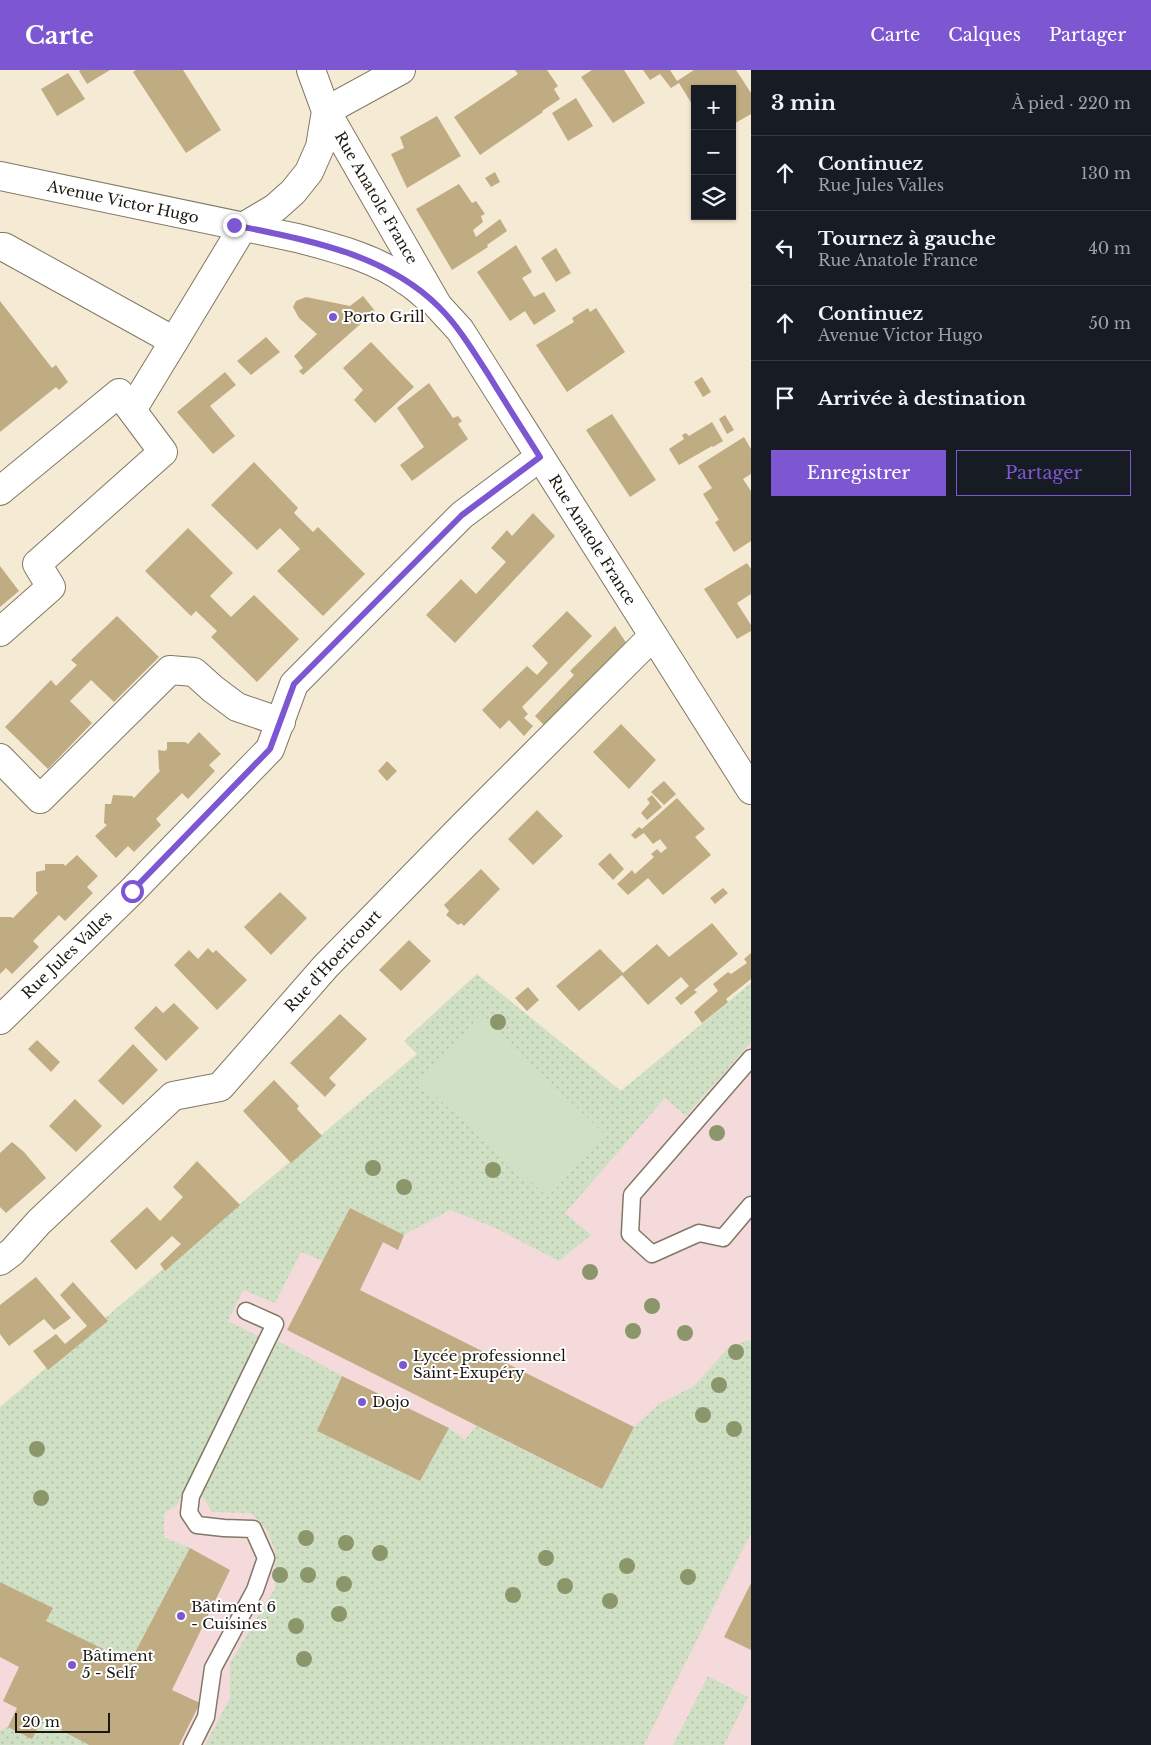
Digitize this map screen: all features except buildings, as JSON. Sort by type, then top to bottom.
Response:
[{"type":"street","name":"Rue Anatole France","points":[[310,70],[326,111],[438,306],[460,330],[751,790]]},
{"type":"street","points":[[326,111],[402,70]]},
{"type":"street","name":"Rue Anatole France","points":[[243,227],[275,208],[293,192],[309,172],[320,147],[326,111]]},
{"type":"street","name":"Avenue Victor Hugo","points":[[0,176],[297,238],[342,250],[376,264],[408,281],[438,306]]},
{"type":"street","points":[[132,410],[243,227]]},
{"type":"street","points":[[0,247],[4,247],[174,341]]},
{"type":"street","points":[[0,491],[119,393],[163,452],[37,564],[51,587],[0,632]]},
{"type":"street","name":"Rue Jules Valles","points":[[0,1020],[132,891],[270,749],[294,684],[462,515],[540,457]]},
{"type":"street","name":"Rue d'Hoericourt","points":[[0,1261],[12,1252],[40,1222],[174,1096],[220,1086],[326,966],[653,636]]},
{"type":"street","points":[[0,758],[40,799],[170,670],[194,672],[237,707],[281,722]]},
{"type":"lane","points":[[751,1058],[632,1195],[630,1234],[652,1254],[699,1232],[723,1238],[751,1205]]},
{"type":"lane","points":[[192,1745],[206,1717],[213,1668],[255,1590],[266,1558],[253,1529],[197,1525],[188,1512],[190,1496],[275,1324],[246,1311]]},
{"type":"shaded area","name":"Lycée professionnel Saint-Exupéry","points":[[477,974],[621,1091],[751,983],[751,1745],[0,1745],[0,1410],[417,1054],[404,1041]]},
{"type":"green space","points":[[477,974],[621,1091],[751,983],[751,1042],[686,1116],[665,1098],[565,1213],[591,1235],[559,1261],[493,1227],[450,1210],[404,1235],[350,1208],[323,1261],[301,1252],[275,1303],[243,1290],[228,1321],[260,1337],[177,1505],[164,1513],[164,1537],[190,1548],[130,1662],[46,1621],[53,1608],[0,1582],[0,1407],[417,1054],[404,1041]]},
{"type":"green space","points":[[479,1016],[605,1134],[548,1197],[421,1083]]},
{"type":"green space","points":[[748,1340],[751,1341],[751,1533],[644,1745],[205,1745],[230,1698],[230,1663],[275,1588],[275,1551],[267,1530],[251,1513],[212,1512],[200,1493],[278,1341],[342,1376],[317,1431],[420,1481],[449,1428],[465,1440],[476,1426],[601,1489],[634,1427],[659,1404],[694,1386],[727,1349]]},
{"type":"green space","points":[[708,1676],[748,1697],[724,1745],[673,1745]]},
{"type":"green space","points":[[42,1720],[89,1745],[0,1745],[0,1731],[8,1727],[32,1738]]},
{"type":"place","name":"Porto Grill","points":[[333,317]]},
{"type":"place","name":"Lycée professionnel Saint-Exupéry","points":[[403,1365]]},
{"type":"place","name":"Dojo","points":[[362,1402]]},
{"type":"place","name":"Bâtiment 6 - Cuisines","points":[[181,1616]]},
{"type":"place","name":"Bâtiment 5 - Self","points":[[72,1665]]},
{"type":"route","points":[[132,891],[270,749],[294,684],[462,515],[540,457],[460,330],[438,306],[408,281],[376,264],[342,250],[297,238],[234,225]]}]
